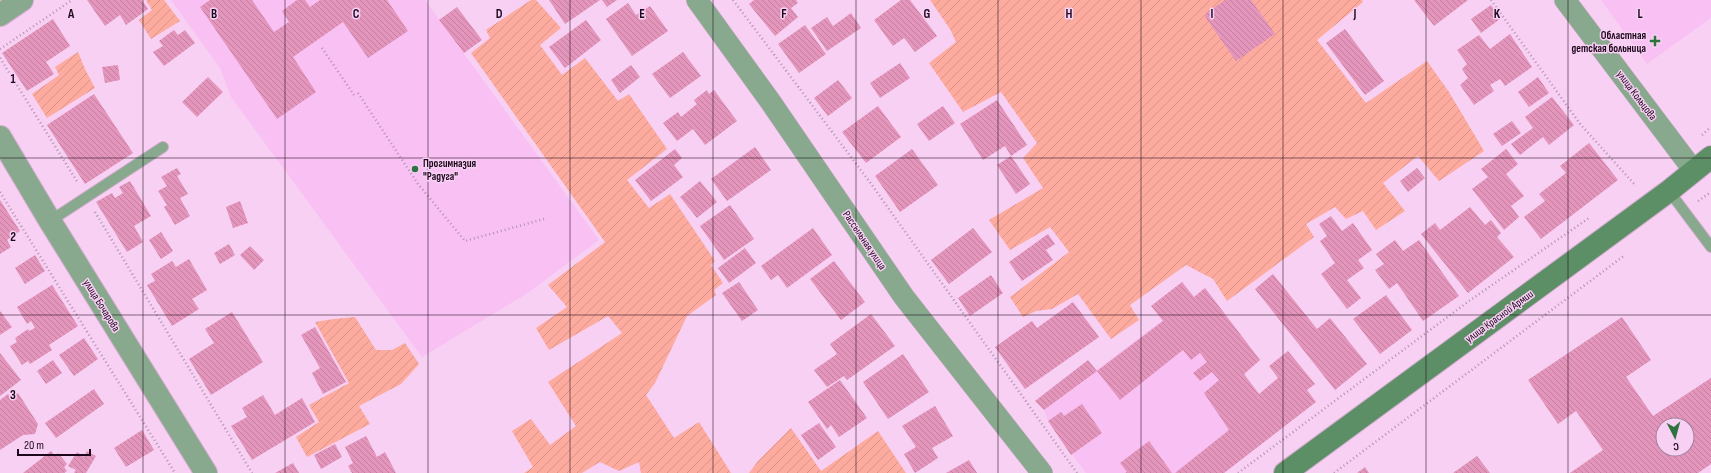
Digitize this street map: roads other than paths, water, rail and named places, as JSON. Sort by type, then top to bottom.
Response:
[{"type":"main road","name":"улица Красной Армии","points":[[1285,473],[1670,191],[1711,158]]},
{"type":"street","points":[[0,15],[22,0]]},
{"type":"street","name":"Рассыльная улица","points":[[697,0],[770,101],[904,298],[1042,473]]},
{"type":"street","name":"улица Кольцова","points":[[1565,0],[1694,171]]},
{"type":"street","name":"улица Бочарова","points":[[0,137],[50,221],[206,473]]},
{"type":"lane","points":[[50,221],[163,147]]},
{"type":"lane","points":[[1670,191],[1711,247]]},
{"type":"place","name":"Областная детская больница","points":[[1655,41]]},
{"type":"place","name":"Прогимназия \"Радуга\"","points":[[415,169]]}]
